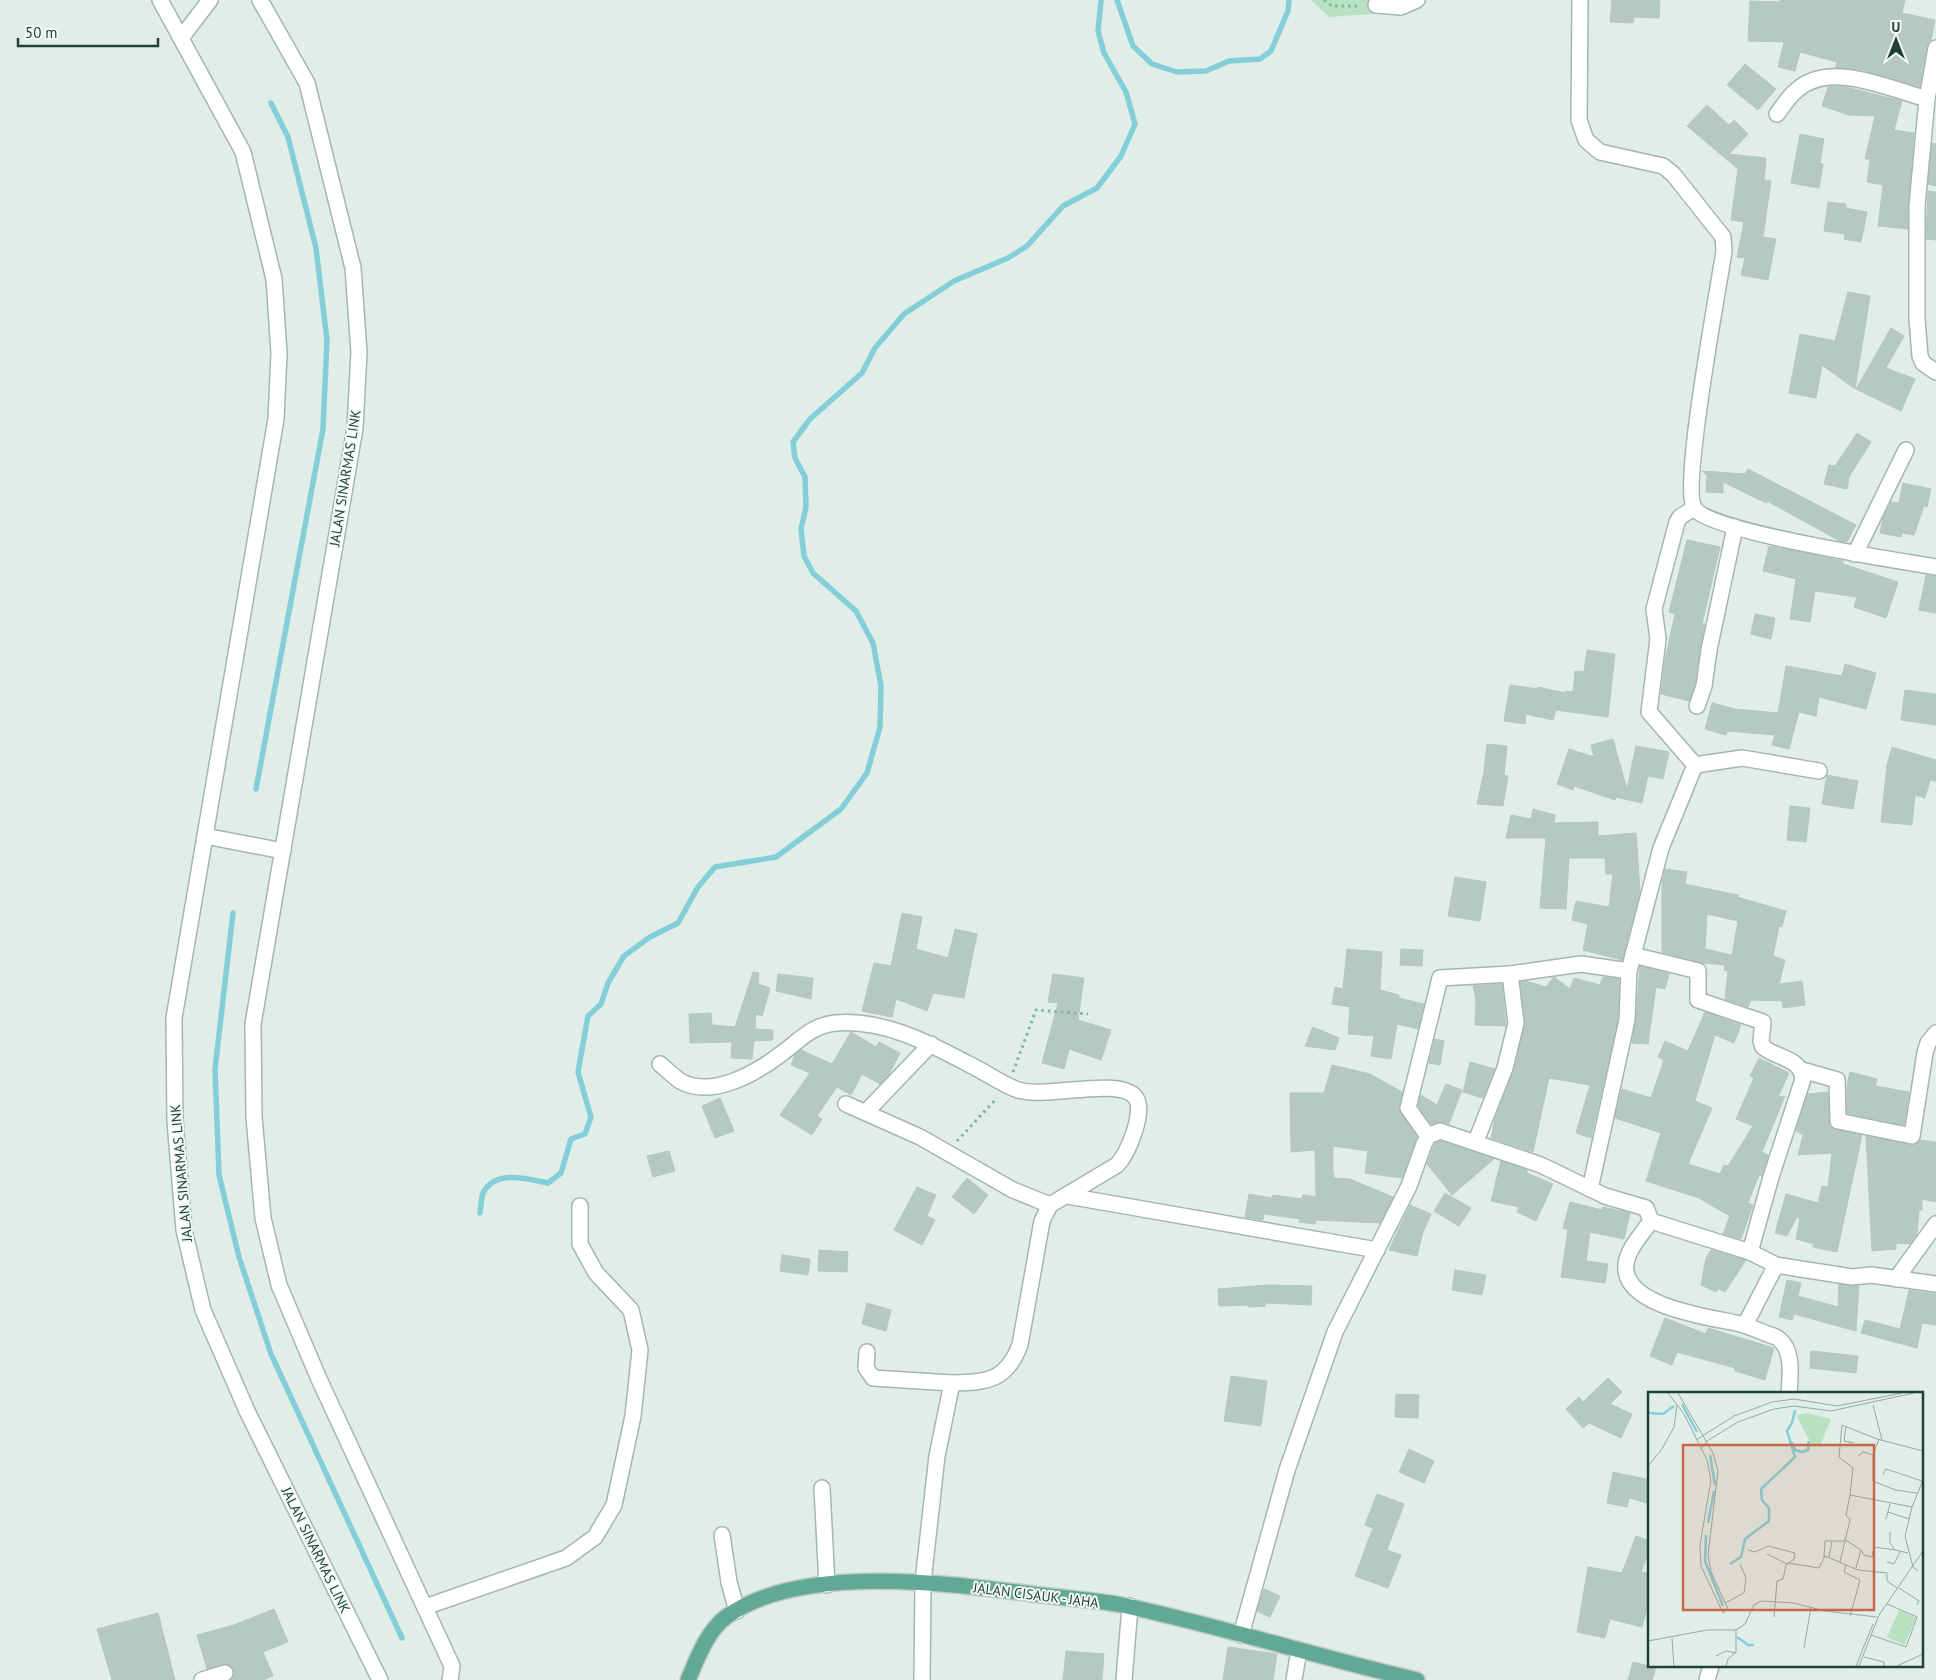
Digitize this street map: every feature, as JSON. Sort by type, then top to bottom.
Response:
[{"type":"main road","name":"JALAN CISAUK - JAHA","points":[[688,1680],[703,1646],[717,1626],[737,1611],[770,1595],[794,1587],[901,1581],[1130,1606],[1417,1680]]},
{"type":"street","name":"JALAN SINARMAS LINK","points":[[160,0],[244,152],[274,279],[279,353],[276,419],[174,1018],[175,1121],[184,1230],[203,1310],[243,1402],[380,1680]]},
{"type":"street","points":[[181,38],[210,0]]},
{"type":"street","name":"JALAN SINARMAS LINK","points":[[260,0],[307,83],[353,268],[359,352],[355,428],[253,1024],[254,1118],[263,1218],[279,1286],[452,1666],[450,1680]]},
{"type":"street","points":[[1376,6],[1401,7],[1417,0]]},
{"type":"street","points":[[1580,0],[1580,120],[1586,140],[1600,152],[1663,166],[1673,174],[1723,237],[1724,251],[1692,460],[1691,500],[1694,508],[1700,513],[1735,527],[1855,554],[1936,567]]},
{"type":"street","points":[[1936,48],[1927,99],[1918,206],[1918,347],[1923,363],[1936,372]]},
{"type":"street","points":[[1777,114],[1797,90],[1813,80],[1828,76],[1854,79],[1927,99]]},
{"type":"street","points":[[1855,554],[1906,450]]},
{"type":"street","points":[[1694,508],[1680,517],[1677,522],[1654,609],[1658,639],[1649,712],[1695,765]]},
{"type":"street","points":[[1698,706],[1704,686],[1709,650],[1735,527]]},
{"type":"street","points":[[1695,765],[1742,758],[1819,771]]},
{"type":"street","points":[[1590,1189],[1627,1020],[1629,971],[1661,848],[1695,765]]},
{"type":"street","points":[[204,836],[283,851]]},
{"type":"street","points":[[1633,955],[1698,971],[1698,1000],[1763,1022],[1760,1041],[1763,1047],[1797,1063],[1802,1070],[1804,1079],[1771,1177],[1750,1252]]},
{"type":"street","points":[[1428,1136],[1408,1108],[1438,981],[1445,976],[1510,974],[1581,964],[1629,971]]},
{"type":"street","points":[[1476,1141],[1505,1068],[1516,1023],[1510,974]]},
{"type":"street","points":[[660,1064],[681,1081],[698,1086],[726,1085],[753,1072],[818,1026],[861,1022],[922,1039],[1020,1091],[1044,1094],[1114,1088],[1128,1092],[1136,1098],[1139,1107],[1131,1144],[1125,1157],[1117,1165],[1050,1206],[1042,1221],[1020,1345],[1013,1364],[995,1378],[952,1383],[872,1378],[866,1368],[867,1352]]},
{"type":"street","points":[[1802,1070],[1837,1080],[1838,1121],[1912,1136],[1925,1053],[1928,1043],[1936,1032]]},
{"type":"street","points":[[866,1112],[931,1044]]},
{"type":"street","points":[[846,1104],[920,1137],[1012,1190],[1050,1206]]},
{"type":"street","points":[[1241,1635],[1287,1470],[1335,1332],[1409,1186],[1428,1136],[1440,1131],[1476,1141],[1541,1165],[1605,1196],[1646,1208],[1651,1221]]},
{"type":"street","points":[[1068,1196],[1377,1250]]},
{"type":"street","points":[[424,1607],[566,1558],[595,1537],[614,1505],[633,1416],[640,1350],[631,1310],[596,1273],[580,1244],[580,1206]]},
{"type":"street","points":[[1651,1221],[1750,1252],[1776,1265],[1852,1276],[1872,1275],[1936,1284]]},
{"type":"street","points":[[1651,1221],[1630,1253],[1626,1264],[1627,1276],[1637,1290],[1658,1303],[1696,1316],[1745,1325],[1779,1339],[1789,1357],[1789,1392]]},
{"type":"street","points":[[1896,1279],[1936,1224]]},
{"type":"street","points":[[1745,1325],[1776,1265]]},
{"type":"street","points":[[922,1680],[923,1582],[937,1456],[952,1383]]},
{"type":"street","points":[[822,1488],[827,1585]]},
{"type":"street","points":[[722,1535],[728,1582],[737,1611]]},
{"type":"street","points":[[1124,1680],[1130,1606]]},
{"type":"street","points":[[1294,1680],[1299,1650]]},
{"type":"street","points":[[202,1680],[225,1673]]},
{"type":"path","points":[[1324,0],[1332,6],[1376,6]]},
{"type":"green space","points":[[1311,0],[1394,0],[1387,13],[1329,17]]},
{"type":"building","points":[[1612,0],[1660,0],[1659,18],[1634,17],[1633,23],[1610,22]]},
{"type":"building","points":[[1780,0],[1905,0],[1902,13],[1935,20],[1931,41],[1927,46],[1920,87],[1863,70],[1835,68],[1837,62],[1800,52],[1795,71],[1778,67],[1784,42],[1748,41],[1750,1],[1780,2]]},
{"type":"building","points":[[1745,64],[1776,89],[1758,110],[1727,85]]},
{"type":"building","points":[[1842,86],[1902,101],[1894,130],[1914,133],[1908,229],[1878,226],[1883,185],[1867,182],[1870,159],[1865,159],[1875,116],[1849,115],[1822,106],[1828,87]]},
{"type":"building","points":[[1707,105],[1729,125],[1734,120],[1748,134],[1729,154],[1766,158],[1764,180],[1771,181],[1763,237],[1776,239],[1768,280],[1741,275],[1745,258],[1737,257],[1744,222],[1731,220],[1738,169],[1687,126]]},
{"type":"building","points":[[1800,134],[1824,139],[1820,163],[1823,164],[1819,188],[1791,183]]},
{"type":"building","points":[[1932,143],[1936,144],[1936,186],[1928,184]]},
{"type":"building","points":[[1928,191],[1936,192],[1936,240],[1926,239]]},
{"type":"building","points":[[1828,202],[1846,204],[1846,208],[1867,212],[1861,242],[1844,239],[1845,234],[1824,231]]},
{"type":"building","points":[[1848,292],[1870,296],[1855,389],[1822,365],[1816,398],[1789,393],[1800,334],[1835,341]]},
{"type":"building","points":[[1891,328],[1904,336],[1886,368],[1915,379],[1901,411],[1856,389]]},
{"type":"building","points":[[1857,433],[1871,442],[1849,477],[1847,489],[1824,484],[1829,465],[1835,466]]},
{"type":"building","points":[[1748,469],[1856,525],[1847,542],[1840,541],[1767,501],[1766,503],[1723,482],[1723,493],[1706,492],[1707,475],[1702,471],[1745,474]]},
{"type":"building","points":[[1903,483],[1931,489],[1927,507],[1924,506],[1914,535],[1902,533],[1901,537],[1880,533],[1883,518],[1891,502],[1899,503]]},
{"type":"building","points":[[1687,540],[1720,547],[1702,624],[1705,624],[1695,684],[1689,701],[1661,694],[1665,660],[1675,614],[1669,612]]},
{"type":"building","points":[[1769,546],[1843,561],[1843,564],[1898,582],[1886,618],[1854,607],[1857,597],[1815,591],[1810,622],[1790,619],[1796,579],[1763,571]]},
{"type":"building","points":[[1926,575],[1936,576],[1936,613],[1919,610]]},
{"type":"building","points":[[1755,614],[1775,618],[1771,639],[1751,634]]},
{"type":"building","points":[[1587,650],[1615,654],[1608,717],[1556,710],[1553,720],[1526,714],[1525,724],[1504,721],[1510,685],[1538,689],[1538,687],[1565,693],[1565,691],[1573,692],[1575,671],[1584,672]]},
{"type":"building","points":[[1845,664],[1876,673],[1866,709],[1819,697],[1816,716],[1799,712],[1789,749],[1772,745],[1775,735],[1727,731],[1726,735],[1705,729],[1712,703],[1735,709],[1778,713],[1786,666],[1842,676]]},
{"type":"building","points":[[1905,690],[1936,694],[1936,725],[1901,720]]},
{"type":"building","points":[[1613,739],[1627,789],[1636,746],[1669,752],[1663,779],[1648,776],[1642,803],[1616,797],[1615,800],[1574,786],[1573,790],[1557,784],[1569,749],[1594,757],[1591,745]]},
{"type":"building","points":[[1487,744],[1507,746],[1504,775],[1508,776],[1503,806],[1477,804],[1484,772]]},
{"type":"building","points":[[1892,747],[1936,760],[1936,781],[1930,780],[1925,798],[1915,795],[1912,825],[1881,822],[1887,765]]},
{"type":"building","points":[[1827,775],[1858,781],[1853,809],[1822,804]]},
{"type":"building","points":[[1790,806],[1810,808],[1806,842],[1787,840]]},
{"type":"building","points":[[1533,809],[1555,815],[1554,823],[1598,822],[1598,836],[1636,833],[1640,892],[1622,960],[1583,950],[1588,924],[1572,920],[1576,901],[1609,907],[1613,874],[1606,874],[1605,858],[1569,858],[1566,909],[1540,908],[1546,838],[1506,838],[1511,815],[1531,819]]},
{"type":"building","points":[[1665,869],[1687,872],[1685,884],[1738,895],[1737,897],[1786,911],[1782,927],[1779,926],[1773,956],[1785,960],[1779,984],[1802,981],[1805,1005],[1783,1008],[1782,1001],[1751,1000],[1748,1007],[1725,999],[1728,971],[1724,970],[1725,965],[1702,963],[1662,952],[1662,883]],"holes":[[[1707,914],[1738,921],[1732,955],[1705,949]]]},
{"type":"building","points":[[1455,877],[1486,882],[1480,921],[1448,916]]},
{"type":"building","points":[[902,913],[922,917],[916,949],[948,958],[955,929],[977,934],[964,998],[933,993],[927,1011],[896,999],[892,1017],[862,1011],[874,963],[891,966]]},
{"type":"building","points":[[1347,949],[1382,952],[1380,990],[1399,995],[1399,998],[1424,1004],[1418,1029],[1397,1024],[1391,1059],[1371,1056],[1374,1036],[1348,1034],[1350,1007],[1332,1004],[1335,987],[1343,989]]},
{"type":"building","points":[[1401,949],[1423,950],[1422,966],[1400,965]]},
{"type":"building","points":[[1640,966],[1669,974],[1665,989],[1656,987],[1648,1044],[1632,1043],[1636,1021]]},
{"type":"building","points":[[753,972],[759,973],[758,984],[770,988],[762,1016],[756,1014],[755,1029],[773,1030],[773,1040],[754,1041],[752,1059],[731,1058],[732,1042],[690,1043],[689,1014],[711,1013],[712,1025],[735,1027]]},
{"type":"building","points":[[778,974],[813,978],[811,999],[776,991]]},
{"type":"building","points":[[1053,974],[1084,978],[1078,1020],[1111,1030],[1101,1060],[1069,1049],[1064,1069],[1042,1063],[1058,1003],[1048,1002]]},
{"type":"building","points":[[1554,977],[1570,989],[1574,978],[1600,985],[1603,977],[1619,979],[1618,1019],[1591,1138],[1576,1133],[1590,1085],[1549,1078],[1533,1152],[1491,1138],[1495,1119],[1514,1070],[1525,1025],[1520,982],[1526,981],[1546,987]]},
{"type":"building","points":[[1502,984],[1506,1026],[1475,1025],[1476,999],[1473,986]]},
{"type":"building","points":[[1705,1012],[1741,1025],[1734,1043],[1715,1035],[1695,1101],[1712,1108],[1688,1164],[1720,1174],[1724,1165],[1728,1166],[1753,1126],[1736,1119],[1754,1078],[1750,1076],[1759,1058],[1789,1073],[1778,1097],[1785,1096],[1762,1152],[1768,1155],[1762,1176],[1759,1175],[1748,1203],[1753,1205],[1741,1239],[1723,1234],[1730,1216],[1699,1198],[1646,1181],[1661,1133],[1615,1118],[1622,1089],[1651,1098],[1664,1060],[1658,1057],[1665,1041],[1688,1051]]},
{"type":"building","points":[[1313,1027],[1339,1038],[1335,1050],[1305,1046]]},
{"type":"building","points":[[851,1032],[876,1047],[879,1042],[900,1053],[888,1076],[880,1084],[862,1074],[851,1095],[837,1087],[817,1116],[822,1119],[812,1135],[780,1115],[810,1073],[791,1065],[795,1055],[801,1050],[832,1064]]},
{"type":"building","points":[[1435,1039],[1444,1041],[1440,1065],[1429,1063]]},
{"type":"building","points":[[1470,1062],[1495,1069],[1483,1098],[1463,1092]]},
{"type":"building","points":[[1332,1065],[1370,1074],[1402,1092],[1399,1110],[1417,1137],[1402,1178],[1365,1173],[1368,1151],[1333,1146],[1333,1170],[1328,1169],[1333,1171],[1334,1178],[1350,1179],[1393,1197],[1380,1223],[1316,1220],[1315,1224],[1299,1222],[1300,1219],[1264,1214],[1263,1220],[1245,1217],[1249,1194],[1272,1198],[1273,1195],[1302,1199],[1303,1195],[1316,1197],[1315,1150],[1291,1152],[1290,1093],[1324,1093]]},
{"type":"building","points":[[1850,1072],[1877,1079],[1875,1086],[1909,1092],[1904,1125],[1847,1113],[1847,1085]]},
{"type":"building","points":[[1446,1084],[1462,1090],[1449,1124],[1442,1122],[1431,1124],[1418,1106],[1421,1095],[1437,1105]]},
{"type":"building","points":[[1828,1092],[1830,1126],[1836,1130],[1862,1135],[1837,1252],[1813,1247],[1814,1244],[1796,1239],[1800,1219],[1797,1217],[1787,1236],[1775,1233],[1786,1194],[1818,1203],[1822,1186],[1828,1187],[1832,1153],[1798,1155],[1803,1135],[1796,1131],[1808,1094]]},
{"type":"building","points":[[720,1098],[734,1131],[715,1138],[702,1106]]},
{"type":"building","points":[[1866,1136],[1910,1145],[1916,1145],[1920,1140],[1936,1142],[1936,1202],[1922,1199],[1922,1210],[1919,1210],[1917,1234],[1910,1244],[1896,1243],[1896,1249],[1872,1251]]},
{"type":"building","points":[[1440,1141],[1494,1159],[1452,1195],[1427,1164],[1435,1143]]},
{"type":"building","points":[[669,1151],[675,1171],[653,1177],[647,1156]]},
{"type":"building","points":[[1501,1161],[1527,1170],[1527,1173],[1553,1184],[1536,1221],[1517,1212],[1519,1207],[1491,1201]]},
{"type":"building","points":[[967,1178],[988,1195],[974,1214],[952,1197]]},
{"type":"building","points":[[917,1187],[936,1195],[927,1216],[935,1220],[922,1245],[894,1230]]},
{"type":"building","points":[[1445,1193],[1471,1208],[1459,1226],[1434,1211]]},
{"type":"building","points":[[1570,1202],[1602,1210],[1603,1207],[1630,1213],[1624,1239],[1590,1232],[1586,1261],[1608,1264],[1605,1283],[1561,1277],[1568,1230],[1563,1228]]},
{"type":"building","points":[[1410,1205],[1431,1214],[1423,1232],[1417,1256],[1389,1250]]},
{"type":"building","points":[[819,1250],[848,1252],[847,1272],[818,1271]]},
{"type":"building","points":[[1711,1250],[1746,1260],[1725,1292],[1718,1289],[1716,1292],[1701,1285],[1706,1258]]},
{"type":"building","points":[[782,1255],[810,1259],[808,1275],[780,1271]]},
{"type":"building","points":[[1455,1270],[1486,1275],[1482,1295],[1452,1290]]},
{"type":"building","points":[[1787,1280],[1801,1283],[1798,1296],[1838,1307],[1839,1284],[1859,1286],[1856,1331],[1794,1314],[1792,1320],[1779,1317]]},
{"type":"building","points":[[1269,1285],[1312,1286],[1311,1305],[1265,1303],[1265,1306],[1219,1306],[1218,1289]]},
{"type":"building","points":[[1909,1290],[1936,1294],[1936,1325],[1922,1323],[1917,1348],[1861,1333],[1865,1320],[1900,1329]]},
{"type":"building","points":[[867,1303],[891,1310],[886,1331],[862,1324]]},
{"type":"building","points":[[1665,1318],[1706,1334],[1708,1328],[1774,1348],[1765,1380],[1735,1371],[1735,1368],[1677,1352],[1672,1365],[1650,1356]]},
{"type":"building","points":[[1811,1351],[1858,1356],[1856,1373],[1810,1368]]},
{"type":"building","points":[[1231,1376],[1267,1381],[1261,1426],[1224,1421]]},
{"type":"building","points":[[1608,1378],[1622,1392],[1610,1404],[1632,1414],[1621,1438],[1589,1423],[1583,1428],[1566,1409],[1579,1397],[1583,1402]]},
{"type":"building","points":[[1396,1394],[1419,1395],[1418,1418],[1395,1417]]},
{"type":"building","points":[[1409,1449],[1434,1461],[1424,1483],[1399,1472]]},
{"type":"building","points":[[1613,1472],[1648,1480],[1648,1503],[1629,1498],[1627,1507],[1607,1503]]},
{"type":"building","points":[[1377,1494],[1404,1504],[1387,1550],[1401,1555],[1388,1588],[1355,1576],[1373,1528],[1365,1525]]},
{"type":"building","points":[[1636,1536],[1648,1540],[1648,1553],[1641,1572],[1648,1574],[1648,1604],[1642,1627],[1610,1619],[1605,1638],[1577,1632],[1588,1567],[1622,1573]]},
{"type":"building","points":[[1264,1589],[1280,1596],[1270,1617],[1257,1611]]},
{"type":"building","points":[[274,1609],[288,1642],[263,1652],[273,1676],[263,1680],[231,1680],[234,1671],[228,1664],[207,1669],[197,1635],[234,1625]]},
{"type":"building","points":[[158,1613],[175,1680],[112,1680],[97,1629]]},
{"type":"building","points":[[1228,1647],[1277,1654],[1273,1680],[1223,1680]]},
{"type":"building","points":[[1066,1651],[1104,1654],[1102,1680],[1063,1680]]},
{"type":"building","points":[[1633,1662],[1648,1666],[1648,1668],[1656,1668],[1652,1680],[1628,1680]]},
{"type":"waterway","points":[[480,1213],[483,1193],[495,1181],[504,1178],[522,1178],[548,1183],[561,1173],[571,1139],[585,1134],[591,1117],[578,1072],[588,1016],[601,1004],[608,983],[624,956],[650,937],[678,923],[698,887],[715,867],[776,857],[841,809],[867,773],[880,727],[881,686],[873,643],[856,611],[813,573],[804,556],[801,529],[806,507],[805,477],[795,458],[793,442],[810,419],[862,373],[875,348],[904,314],[954,281],[1008,258],[1027,246],[1063,206],[1097,188],[1121,156],[1135,124],[1126,92],[1104,53],[1098,31],[1101,0]]},
{"type":"waterway","points":[[1117,0],[1133,46],[1152,64],[1177,72],[1206,71],[1229,61],[1260,59],[1271,51],[1288,11],[1289,0]]},
{"type":"waterway","points":[[256,789],[323,429],[327,340],[316,248],[288,137],[271,103]]},
{"type":"waterway","points":[[233,913],[215,1069],[219,1175],[239,1257],[271,1354],[402,1638]]}]
